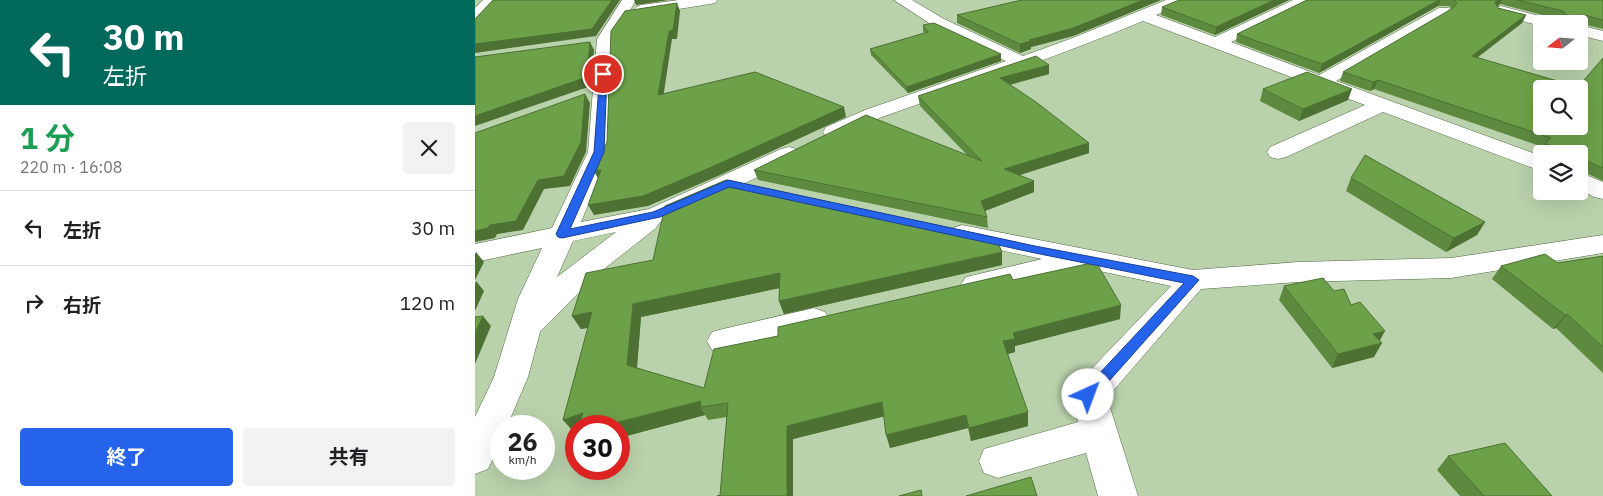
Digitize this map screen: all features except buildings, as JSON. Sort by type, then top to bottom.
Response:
[{"type":"street","points":[[476,14],[491,0]]},
{"type":"street","points":[[475,456],[511,377],[533,299],[599,152],[593,93],[595,44],[624,7],[710,0]]},
{"type":"street","points":[[901,0],[938,22],[1020,61]]},
{"type":"street","points":[[475,254],[656,215],[728,184],[872,114],[1076,43],[1179,0]]},
{"type":"street","points":[[1216,43],[1305,0]]},
{"type":"street","points":[[1501,11],[1533,19]]},
{"type":"street","points":[[1320,82],[1444,12]]},
{"type":"street","points":[[1144,16],[1533,161]]},
{"type":"street","points":[[1588,32],[1603,36]]},
{"type":"street","points":[[1278,152],[1382,105]]},
{"type":"street","points":[[728,184],[766,192]]},
{"type":"street","points":[[1588,184],[1603,192]]},
{"type":"street","points":[[524,332],[549,300],[621,240],[656,215]]},
{"type":"street","points":[[937,228],[1193,280],[1298,272],[1451,268],[1603,244]]},
{"type":"street","points":[[952,289],[1086,259]]},
{"type":"street","points":[[1118,496],[1088,395],[1193,280]]},
{"type":"street","points":[[723,341],[837,315]]},
{"type":"street","points":[[998,460],[1099,434]]},
{"type":"route","points":[[603,74],[599,152],[562,234],[656,215],[728,184],[1035,249],[1193,280],[1088,395]]}]
